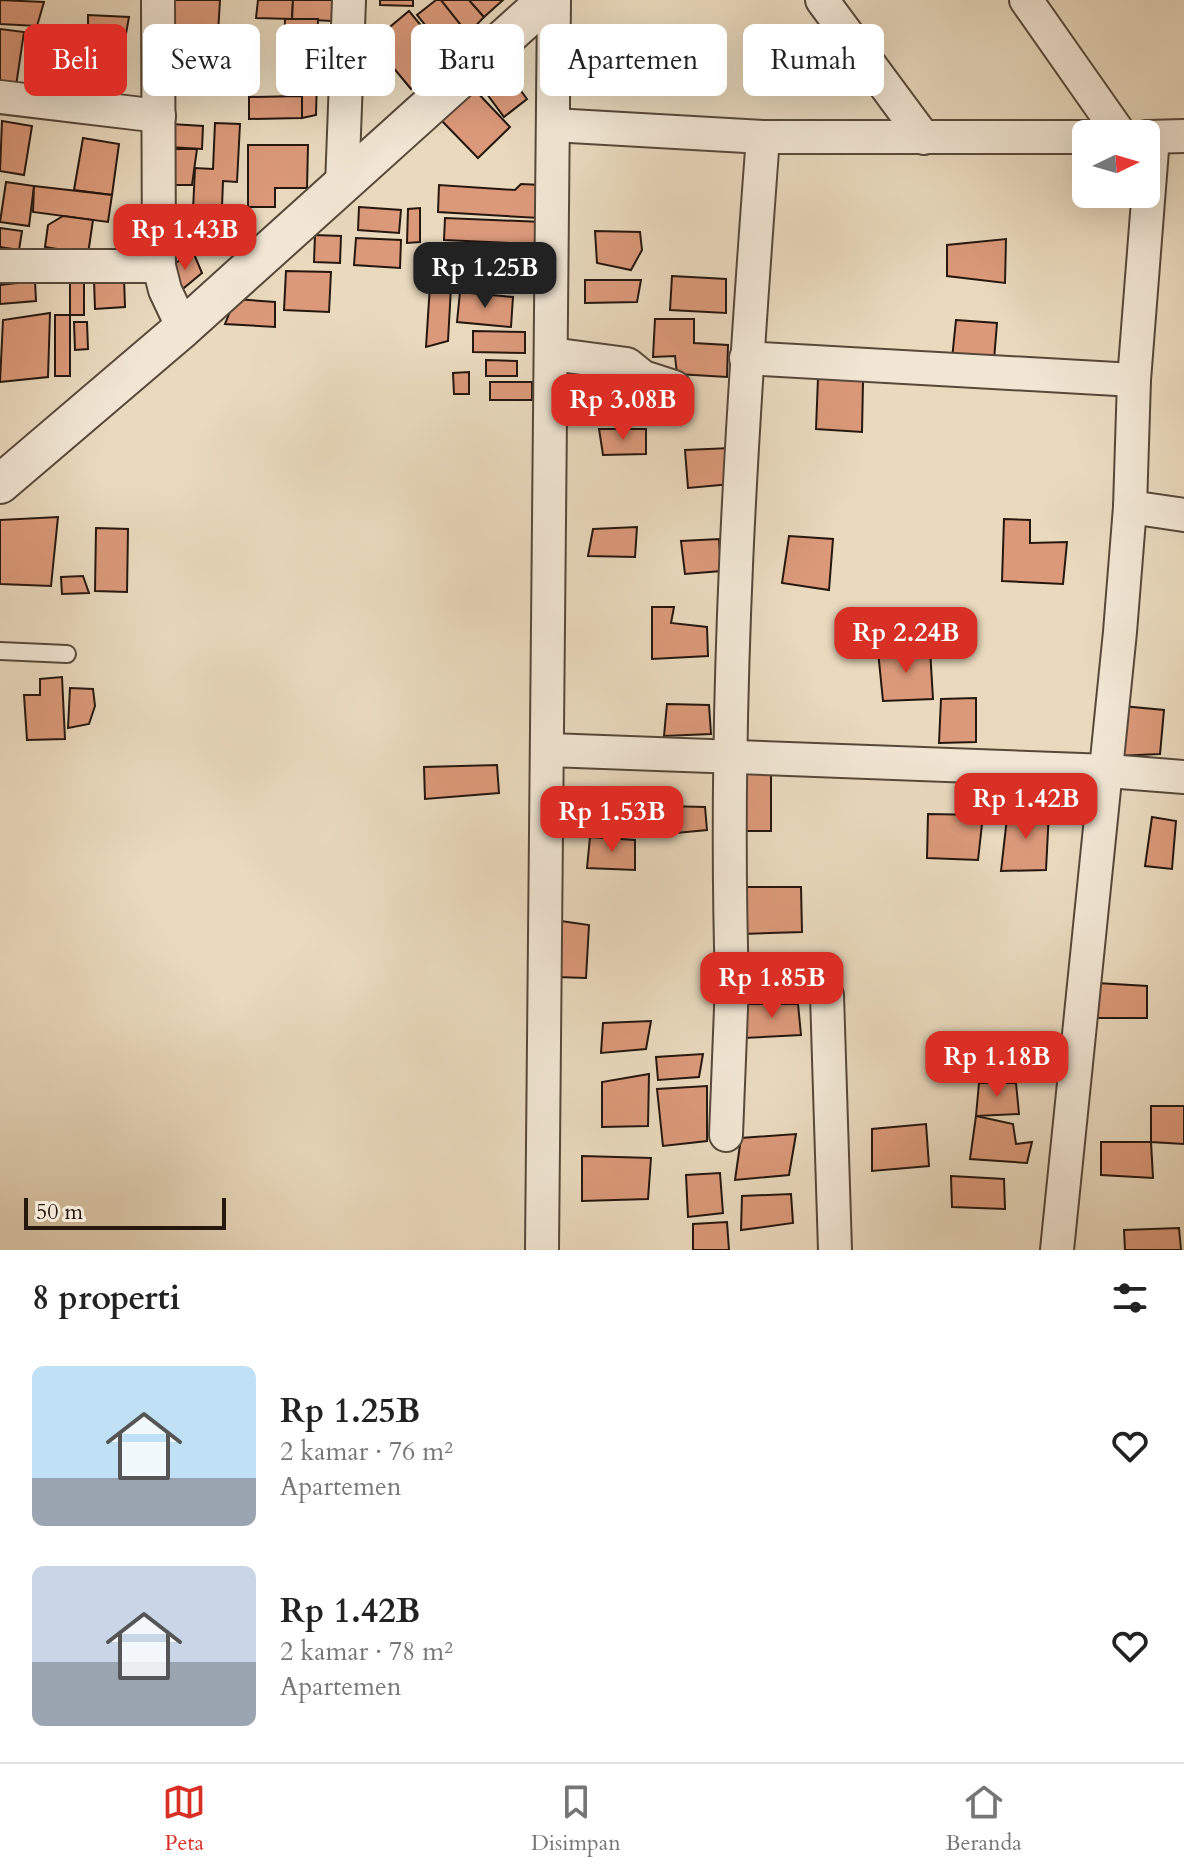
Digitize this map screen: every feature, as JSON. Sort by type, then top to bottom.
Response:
[{"type":"street","points":[[158,0],[159,266],[165,290],[183,328]]},
{"type":"street","points":[[342,186],[349,0]]},
{"type":"street","points":[[0,484],[183,328],[547,0]]},
{"type":"street","points":[[542,1250],[554,0]]},
{"type":"street","points":[[822,0],[924,138]]},
{"type":"street","points":[[1026,0],[1110,120]]},
{"type":"street","points":[[0,97],[159,116]]},
{"type":"street","points":[[553,125],[763,137],[1072,137]]},
{"type":"street","points":[[726,1135],[732,983],[728,880],[731,757],[746,358],[763,137]]},
{"type":"street","points":[[1057,1250],[1108,771],[1130,507],[1134,380],[1161,137]]},
{"type":"street","points":[[0,266],[159,266]]},
{"type":"street","points":[[551,354],[627,364],[643,377],[674,387]]},
{"type":"street","points":[[746,358],[1134,380]]},
{"type":"street","points":[[1130,507],[1184,515]]},
{"type":"street","points":[[549,750],[1108,771],[1184,777]]},
{"type":"street","points":[[732,983],[810,980],[818,983],[827,995],[835,1250]]},
{"type":"lane","points":[[0,651],[67,654]]},
{"type":"building","points":[[0,0],[44,2],[38,24],[0,24]]},
{"type":"building","points":[[174,0],[220,0],[219,24],[172,24]]},
{"type":"building","points":[[258,0],[293,0],[292,19],[256,18]]},
{"type":"building","points":[[293,0],[332,0],[332,21],[292,19]]},
{"type":"building","points":[[380,0],[413,0],[413,6],[380,5]]},
{"type":"building","points":[[436,0],[441,0],[460,24],[424,24],[417,15]]},
{"type":"building","points":[[441,0],[469,0],[484,17],[477,24],[460,24]]},
{"type":"building","points":[[469,0],[503,0],[484,17]]},
{"type":"building","points":[[409,11],[420,24],[411,24],[411,89],[395,70],[393,24]]},
{"type":"building","points":[[88,15],[129,17],[127,28],[127,24],[88,24]]},
{"type":"building","points":[[285,19],[318,19],[318,24],[285,24]]},
{"type":"building","points":[[0,29],[24,32],[16,86],[0,84]]},
{"type":"building","points":[[524,95],[527,99],[504,117],[488,96]]},
{"type":"building","points":[[300,96],[316,96],[316,115],[302,118]]},
{"type":"building","points":[[302,96],[302,118],[249,119],[249,97]]},
{"type":"building","points":[[467,96],[481,96],[510,127],[478,158],[441,120]]},
{"type":"building","points":[[2,121],[32,126],[24,175],[0,171]]},
{"type":"building","points":[[215,123],[240,124],[237,182],[223,181],[221,233],[192,231],[195,168],[213,169]]},
{"type":"building","points":[[171,124],[203,126],[202,149],[169,147]]},
{"type":"building","points":[[83,138],[119,144],[112,195],[74,190]]},
{"type":"building","points":[[248,145],[308,145],[307,188],[275,188],[275,207],[248,207]]},
{"type":"building","points":[[164,149],[197,149],[192,185],[163,185]]},
{"type":"building","points":[[6,182],[34,186],[29,226],[0,222]]},
{"type":"building","points":[[521,184],[541,185],[539,218],[438,212],[439,185],[515,190]]},
{"type":"building","points":[[34,186],[112,195],[108,222],[33,212]]},
{"type":"building","points":[[359,207],[401,210],[399,233],[358,230]]},
{"type":"building","points":[[420,208],[420,242],[407,243],[408,209]]},
{"type":"building","points":[[169,211],[184,212],[182,251],[168,251]]},
{"type":"building","points":[[63,216],[93,220],[88,254],[45,247],[48,225]]},
{"type":"building","points":[[445,218],[543,222],[540,281],[508,280],[510,243],[444,240]]},
{"type":"building","points":[[0,228],[22,231],[19,250],[0,247]]},
{"type":"building","points":[[595,231],[640,232],[642,250],[631,270],[597,263]]},
{"type":"building","points":[[315,235],[341,236],[340,263],[314,262]]},
{"type":"building","points":[[356,238],[401,240],[400,268],[354,265]]},
{"type":"building","points":[[1006,239],[1005,283],[947,276],[947,245]]},
{"type":"building","points":[[194,254],[202,273],[179,292],[168,266]]},
{"type":"building","points":[[286,271],[331,272],[329,312],[284,310]]},
{"type":"building","points":[[70,276],[84,276],[84,315],[70,315]]},
{"type":"building","points":[[672,276],[726,279],[726,313],[670,310]]},
{"type":"building","points":[[124,278],[125,307],[95,309],[94,280]]},
{"type":"building","points":[[585,280],[641,280],[637,302],[585,303]]},
{"type":"building","points":[[35,281],[36,301],[0,304],[0,285]]},
{"type":"building","points":[[430,285],[451,287],[448,341],[426,347]]},
{"type":"building","points":[[460,292],[513,297],[511,327],[457,322]]},
{"type":"building","points":[[235,299],[275,302],[275,327],[225,324]]},
{"type":"building","points":[[50,313],[48,377],[0,382],[3,320]]},
{"type":"building","points":[[55,315],[70,315],[70,376],[55,376]]},
{"type":"building","points":[[655,319],[694,319],[694,343],[728,345],[727,377],[677,374],[675,356],[653,357]]},
{"type":"building","points":[[956,320],[997,323],[994,360],[952,359]]},
{"type":"building","points":[[74,322],[87,322],[88,349],[75,350]]},
{"type":"building","points":[[473,331],[525,332],[525,353],[473,352]]},
{"type":"building","points":[[486,360],[517,361],[517,376],[486,376]]},
{"type":"building","points":[[469,372],[469,394],[454,394],[453,373]]},
{"type":"building","points":[[818,378],[863,381],[862,432],[816,429]]},
{"type":"building","points":[[490,382],[532,382],[532,400],[490,400]]},
{"type":"building","points":[[599,429],[646,429],[646,454],[603,455]]},
{"type":"building","points":[[731,448],[731,484],[688,488],[685,450]]},
{"type":"building","points":[[58,517],[51,586],[0,584],[0,520]]},
{"type":"building","points":[[1004,519],[1030,520],[1030,543],[1067,542],[1063,584],[1002,581]]},
{"type":"building","points":[[637,527],[635,557],[588,556],[593,529]]},
{"type":"building","points":[[96,528],[128,529],[127,592],[95,591]]},
{"type":"building","points":[[789,536],[833,539],[829,590],[782,583]]},
{"type":"building","points":[[719,539],[721,571],[685,574],[681,541]]},
{"type":"building","points":[[83,576],[89,593],[62,594],[61,577]]},
{"type":"building","points":[[652,607],[674,607],[671,623],[707,627],[708,656],[652,659]]},
{"type":"building","points":[[930,649],[933,699],[883,701],[878,651]]},
{"type":"building","points":[[62,677],[65,739],[27,740],[24,695],[40,695],[40,679]]},
{"type":"building","points":[[70,688],[93,689],[95,706],[89,724],[68,728]]},
{"type":"building","points":[[976,698],[976,742],[939,743],[941,699]]},
{"type":"building","points":[[667,704],[709,705],[711,734],[664,736]]},
{"type":"building","points":[[1122,706],[1164,710],[1160,754],[1117,756]]},
{"type":"building","points":[[497,765],[499,793],[425,799],[424,767]]},
{"type":"building","points":[[743,769],[771,772],[771,831],[743,831]]},
{"type":"building","points":[[665,806],[705,807],[707,830],[666,834]]},
{"type":"building","points":[[1008,809],[1049,811],[1046,870],[1001,871]]},
{"type":"building","points":[[928,814],[983,815],[978,860],[927,858]]},
{"type":"building","points":[[1152,817],[1176,821],[1172,869],[1145,866]]},
{"type":"building","points":[[590,837],[635,840],[635,870],[587,868]]},
{"type":"building","points":[[742,887],[801,887],[802,932],[743,934]]},
{"type":"building","points":[[561,921],[589,925],[586,978],[557,977]]},
{"type":"building","points":[[1097,983],[1147,986],[1147,1018],[1095,1018]]},
{"type":"building","points":[[745,1004],[798,1004],[801,1035],[744,1038]]},
{"type":"building","points":[[651,1021],[646,1049],[601,1053],[603,1023]]},
{"type":"building","points":[[703,1054],[699,1077],[658,1080],[656,1057]]},
{"type":"building","points":[[649,1074],[648,1126],[602,1127],[602,1082]]},
{"type":"building","points":[[979,1083],[1016,1083],[1019,1114],[976,1116]]},
{"type":"building","points":[[707,1086],[707,1141],[663,1146],[657,1089]]},
{"type":"building","points":[[1151,1106],[1184,1106],[1184,1144],[1151,1142]]},
{"type":"building","points":[[976,1116],[1013,1124],[1016,1144],[1032,1142],[1027,1163],[970,1159]]},
{"type":"building","points":[[926,1124],[929,1166],[872,1171],[872,1129]]},
{"type":"building","points":[[796,1134],[789,1175],[735,1180],[741,1138]]},
{"type":"building","points":[[1101,1142],[1151,1142],[1153,1178],[1101,1175]]},
{"type":"building","points":[[582,1156],[651,1158],[648,1199],[582,1201]]},
{"type":"building","points":[[720,1173],[723,1213],[688,1217],[686,1175]]},
{"type":"building","points":[[951,1176],[1004,1179],[1005,1209],[952,1207]]},
{"type":"building","points":[[791,1194],[793,1223],[741,1230],[742,1196]]},
{"type":"building","points":[[727,1222],[729,1250],[693,1250],[693,1224]]},
{"type":"building","points":[[1179,1228],[1181,1250],[1125,1250],[1124,1230]]}]
